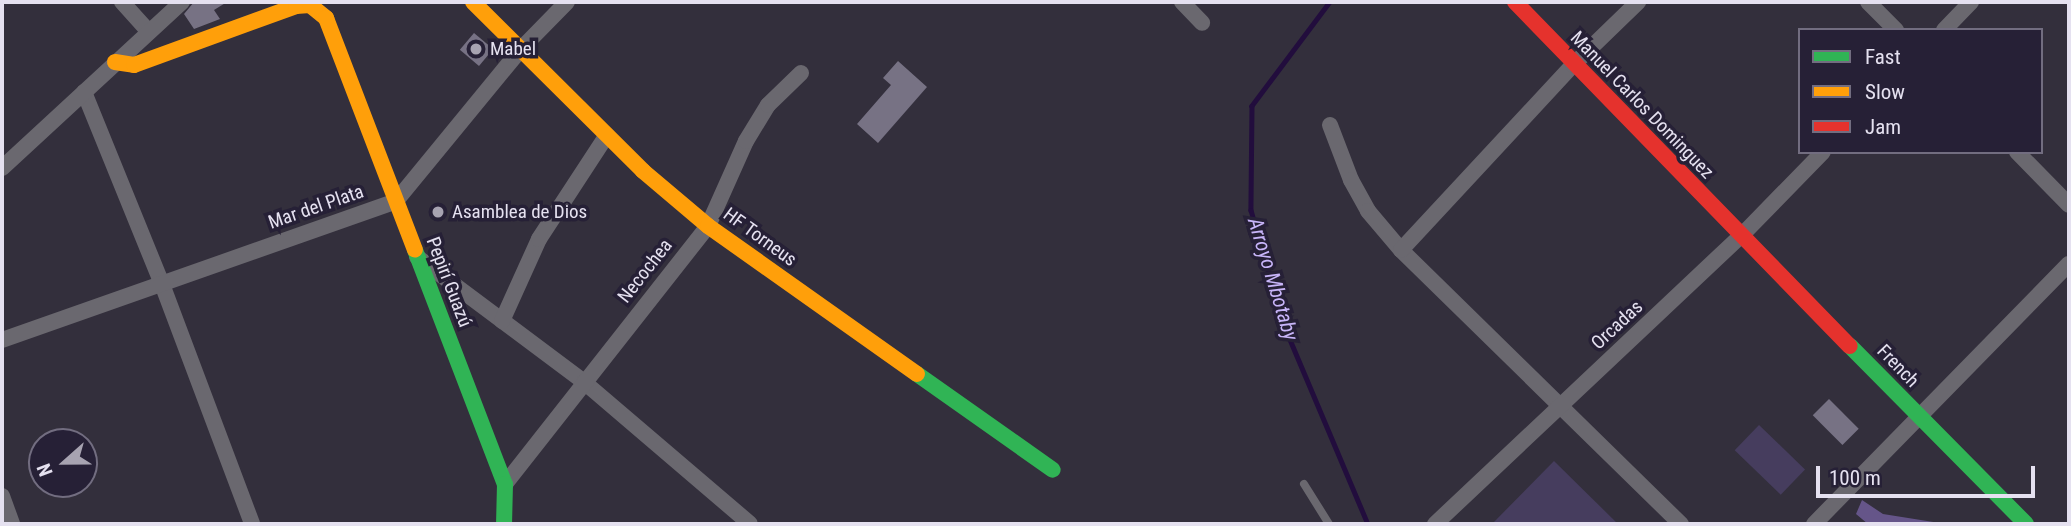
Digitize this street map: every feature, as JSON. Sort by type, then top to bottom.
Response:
[{"type":"street","points":[[121,2],[149,32]]},
{"type":"street","points":[[2,169],[182,2]]},
{"type":"street","name":"HF Torneus","points":[[473,2],[607,135],[708,226],[1053,470]]},
{"type":"street","points":[[396,201],[520,50],[567,2]]},
{"type":"street","points":[[1182,2],[1202,23]]},
{"type":"street","name":"Manuel Carlos Dominguez","points":[[1515,2],[1741,236]]},
{"type":"street","points":[[1401,250],[1573,65],[1638,2]]},
{"type":"street","points":[[1868,2],[1894,28]]},
{"type":"street","points":[[1946,28],[1971,2]]},
{"type":"street","name":"Pepirí Guazú","points":[[115,62],[134,65],[296,6],[310,5],[326,18],[505,484],[504,524]]},
{"type":"street","name":"Necochea","points":[[505,484],[708,226],[746,141],[768,105],[801,73]]},
{"type":"street","points":[[85,92],[162,284],[252,524]]},
{"type":"street","points":[[1330,125],[1351,180],[1368,211],[1401,250],[1681,524]]},
{"type":"street","points":[[502,321],[539,239],[607,135]]},
{"type":"street","name":"Orcadas","points":[[1435,524],[1741,236],[1821,154]]},
{"type":"street","points":[[2019,154],[2069,205]]},
{"type":"street","name":"Mar del Plata","points":[[2,340],[396,201]]},
{"type":"street","name":"French","points":[[1741,236],[2026,524]]},
{"type":"street","points":[[417,257],[584,382],[750,524]]},
{"type":"street","points":[[1814,524],[1920,419],[2069,264]]},
{"type":"street","points":[[2,496],[12,524]]},
{"type":"lane","points":[[1304,484],[1329,524]]},
{"type":"shaded area","points":[[1759,425],[1805,469],[1781,495],[1735,450]]},
{"type":"shaded area","points":[[1554,461],[1618,524],[1492,524]]},
{"type":"shaded area","points":[[1862,500],[1883,514],[1946,524],[1868,524],[1856,514]]},
{"type":"building","points":[[194,2],[227,2],[214,10],[220,19],[194,29],[184,14]]},
{"type":"building","points":[[474,33],[493,49],[479,66],[460,50]]},
{"type":"building","points":[[898,61],[927,87],[878,143],[857,124],[891,85],[883,78]]},
{"type":"building","points":[[1829,399],[1859,429],[1842,445],[1813,415]]},
{"type":"waterway","name":"Arroyo Mbotaby","points":[[1330,2],[1252,106],[1251,210],[1283,323],[1368,524]]},
{"type":"traffic: fast","points":[[415,250],[505,484],[504,524]]},
{"type":"traffic: fast","points":[[1850,346],[2026,524]]},
{"type":"traffic: fast","points":[[917,374],[1053,470]]},
{"type":"traffic: slow","points":[[473,2],[643,171],[708,226],[917,374]]},
{"type":"traffic: slow","points":[[115,62],[134,65],[296,6],[310,5],[326,18],[415,250]]},
{"type":"traffic: jam","points":[[1515,2],[1850,346]]},
{"type":"place","name":"Mabel","points":[[476,49]]},
{"type":"place","name":"Asamblea de Dios","points":[[438,212]]}]
